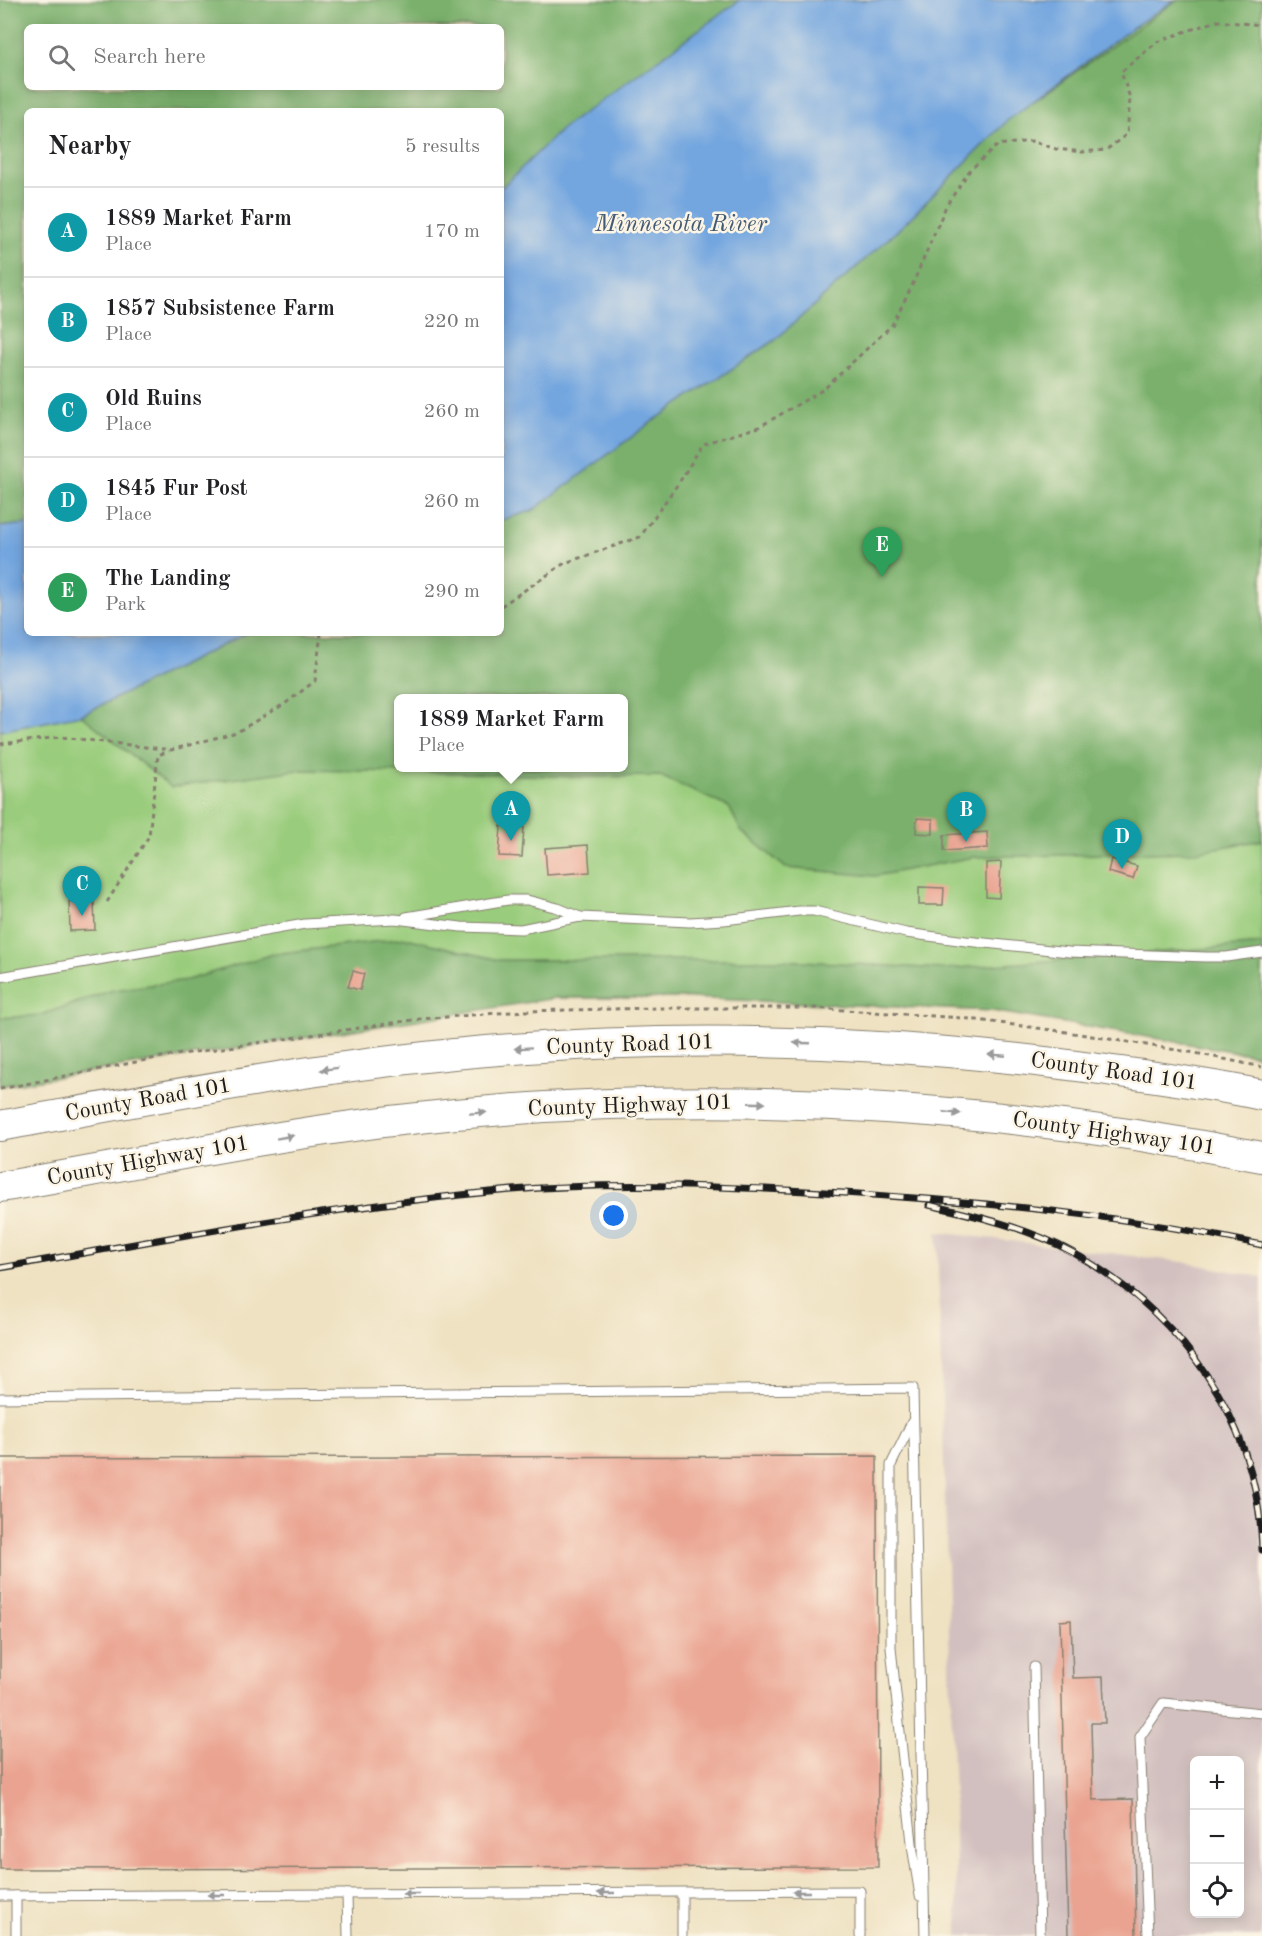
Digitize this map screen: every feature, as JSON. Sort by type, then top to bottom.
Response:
[{"type":"main road","name":"County Road 101","points":[[0,1126],[317,1070],[498,1050],[680,1041],[916,1048],[1008,1057],[1186,1081],[1262,1095]]},
{"type":"main road","name":"County Highway 101","points":[[0,1187],[383,1122],[532,1108],[646,1103],[722,1102],[832,1105],[978,1115],[1146,1136],[1262,1157]]},
{"type":"lane","points":[[0,977],[305,924],[395,919],[508,900],[527,900],[558,908],[580,917]]},
{"type":"lane","points":[[395,919],[461,927],[521,929],[580,917],[690,922],[814,911],[906,933],[1069,952],[1206,957],[1262,952]]},
{"type":"lane","points":[[0,1398],[914,1388],[926,1934]]},
{"type":"lane","points":[[914,1419],[891,1465],[891,1648],[913,1852],[926,1934]]},
{"type":"lane","points":[[1034,1667],[1040,1936]]},
{"type":"lane","points":[[1148,1936],[1140,1737],[1163,1702],[1262,1713]]},
{"type":"lane","points":[[0,1896],[860,1892],[860,1936]]},
{"type":"lane","points":[[682,1893],[682,1936]]},
{"type":"lane","points":[[347,1894],[348,1936]]},
{"type":"lane","points":[[16,1896],[16,1936]]},
{"type":"path","points":[[504,604],[565,562],[640,537],[703,444],[759,427],[824,389],[892,325],[911,288],[946,206],[970,170],[998,145],[1031,141],[1082,152],[1106,150],[1127,134],[1130,98],[1121,72],[1157,42],[1217,21],[1262,25]]},
{"type":"path","points":[[107,902],[149,836],[158,755],[237,732],[286,703],[315,681],[321,636]]},
{"type":"path","points":[[0,744],[60,736],[171,750]]},
{"type":"shaded area","points":[[937,1232],[1183,1262],[1262,1277],[1262,1936],[958,1936]]},
{"type":"green space","points":[[0,0],[744,0],[504,195],[504,108],[24,108],[24,524],[0,527]]},
{"type":"green space","points":[[1175,0],[1262,0],[1262,1056],[919,998],[550,998],[0,1086],[0,731],[228,636],[504,636],[504,519],[532,511],[653,421],[774,341],[1008,120],[1135,26]]},
{"type":"green space","points":[[1177,0],[1262,0],[1262,840],[1194,852],[973,857],[875,876],[786,868],[741,831],[729,807],[660,776],[582,777],[413,772],[628,772],[628,694],[394,694],[394,772],[299,770],[171,787],[81,715],[241,636],[504,636],[504,519],[532,511],[653,421],[774,341],[899,229],[1008,120]]},
{"type":"green space","points":[[406,938],[499,960],[783,960],[944,969],[1262,944],[1262,1056],[992,1011],[688,998],[556,998],[0,1086],[0,1018],[41,1015],[113,990],[187,980],[273,954]]},
{"type":"water","name":"Minnesota River","points":[[740,0],[1175,0],[1135,26],[1008,120],[899,229],[774,341],[653,421],[532,511],[504,519],[504,185],[563,128]]},
{"type":"water","points":[[24,524],[24,636],[241,636],[81,715],[0,731],[0,527]]},
{"type":"building","points":[[917,818],[933,819],[933,834],[916,833]]},
{"type":"building","points":[[501,826],[524,827],[522,857],[499,856]]},
{"type":"building","points":[[987,832],[988,848],[944,851],[944,835]]},
{"type":"building","points":[[588,845],[590,872],[547,875],[545,848]]},
{"type":"building","points":[[1111,859],[1137,866],[1133,879],[1108,872]]},
{"type":"building","points":[[1001,862],[999,898],[986,897],[986,863]]},
{"type":"building","points":[[919,887],[944,888],[943,905],[919,905]]},
{"type":"building","points":[[94,900],[95,930],[70,931],[69,901]]},
{"type":"building","points":[[353,971],[364,974],[360,990],[348,987]]},
{"type":"building","points":[[877,1456],[878,1867],[0,1869],[0,1458]]},
{"type":"building","points":[[1071,1620],[1073,1678],[1103,1677],[1105,1723],[1091,1723],[1093,1800],[1133,1799],[1136,1936],[1068,1936],[1060,1621]]},
{"type":"railway","points":[[0,1268],[255,1223],[383,1204],[512,1190],[595,1186],[761,1189],[949,1201],[1054,1211],[1158,1225],[1262,1245]]},
{"type":"railway","points":[[929,1205],[1020,1229],[1072,1252],[1112,1277],[1148,1307],[1180,1340],[1207,1376],[1230,1415],[1247,1458],[1257,1503],[1262,1550]]},
{"type":"place","name":"The Landing","points":[[882,577]]},
{"type":"place","name":"1889 Market Farm","points":[[511,841]]},
{"type":"place","name":"1857 Subsistence Farm","points":[[966,842]]},
{"type":"place","name":"1845 Fur Post","points":[[1122,869]]},
{"type":"place","name":"Old Ruins","points":[[82,916]]}]
